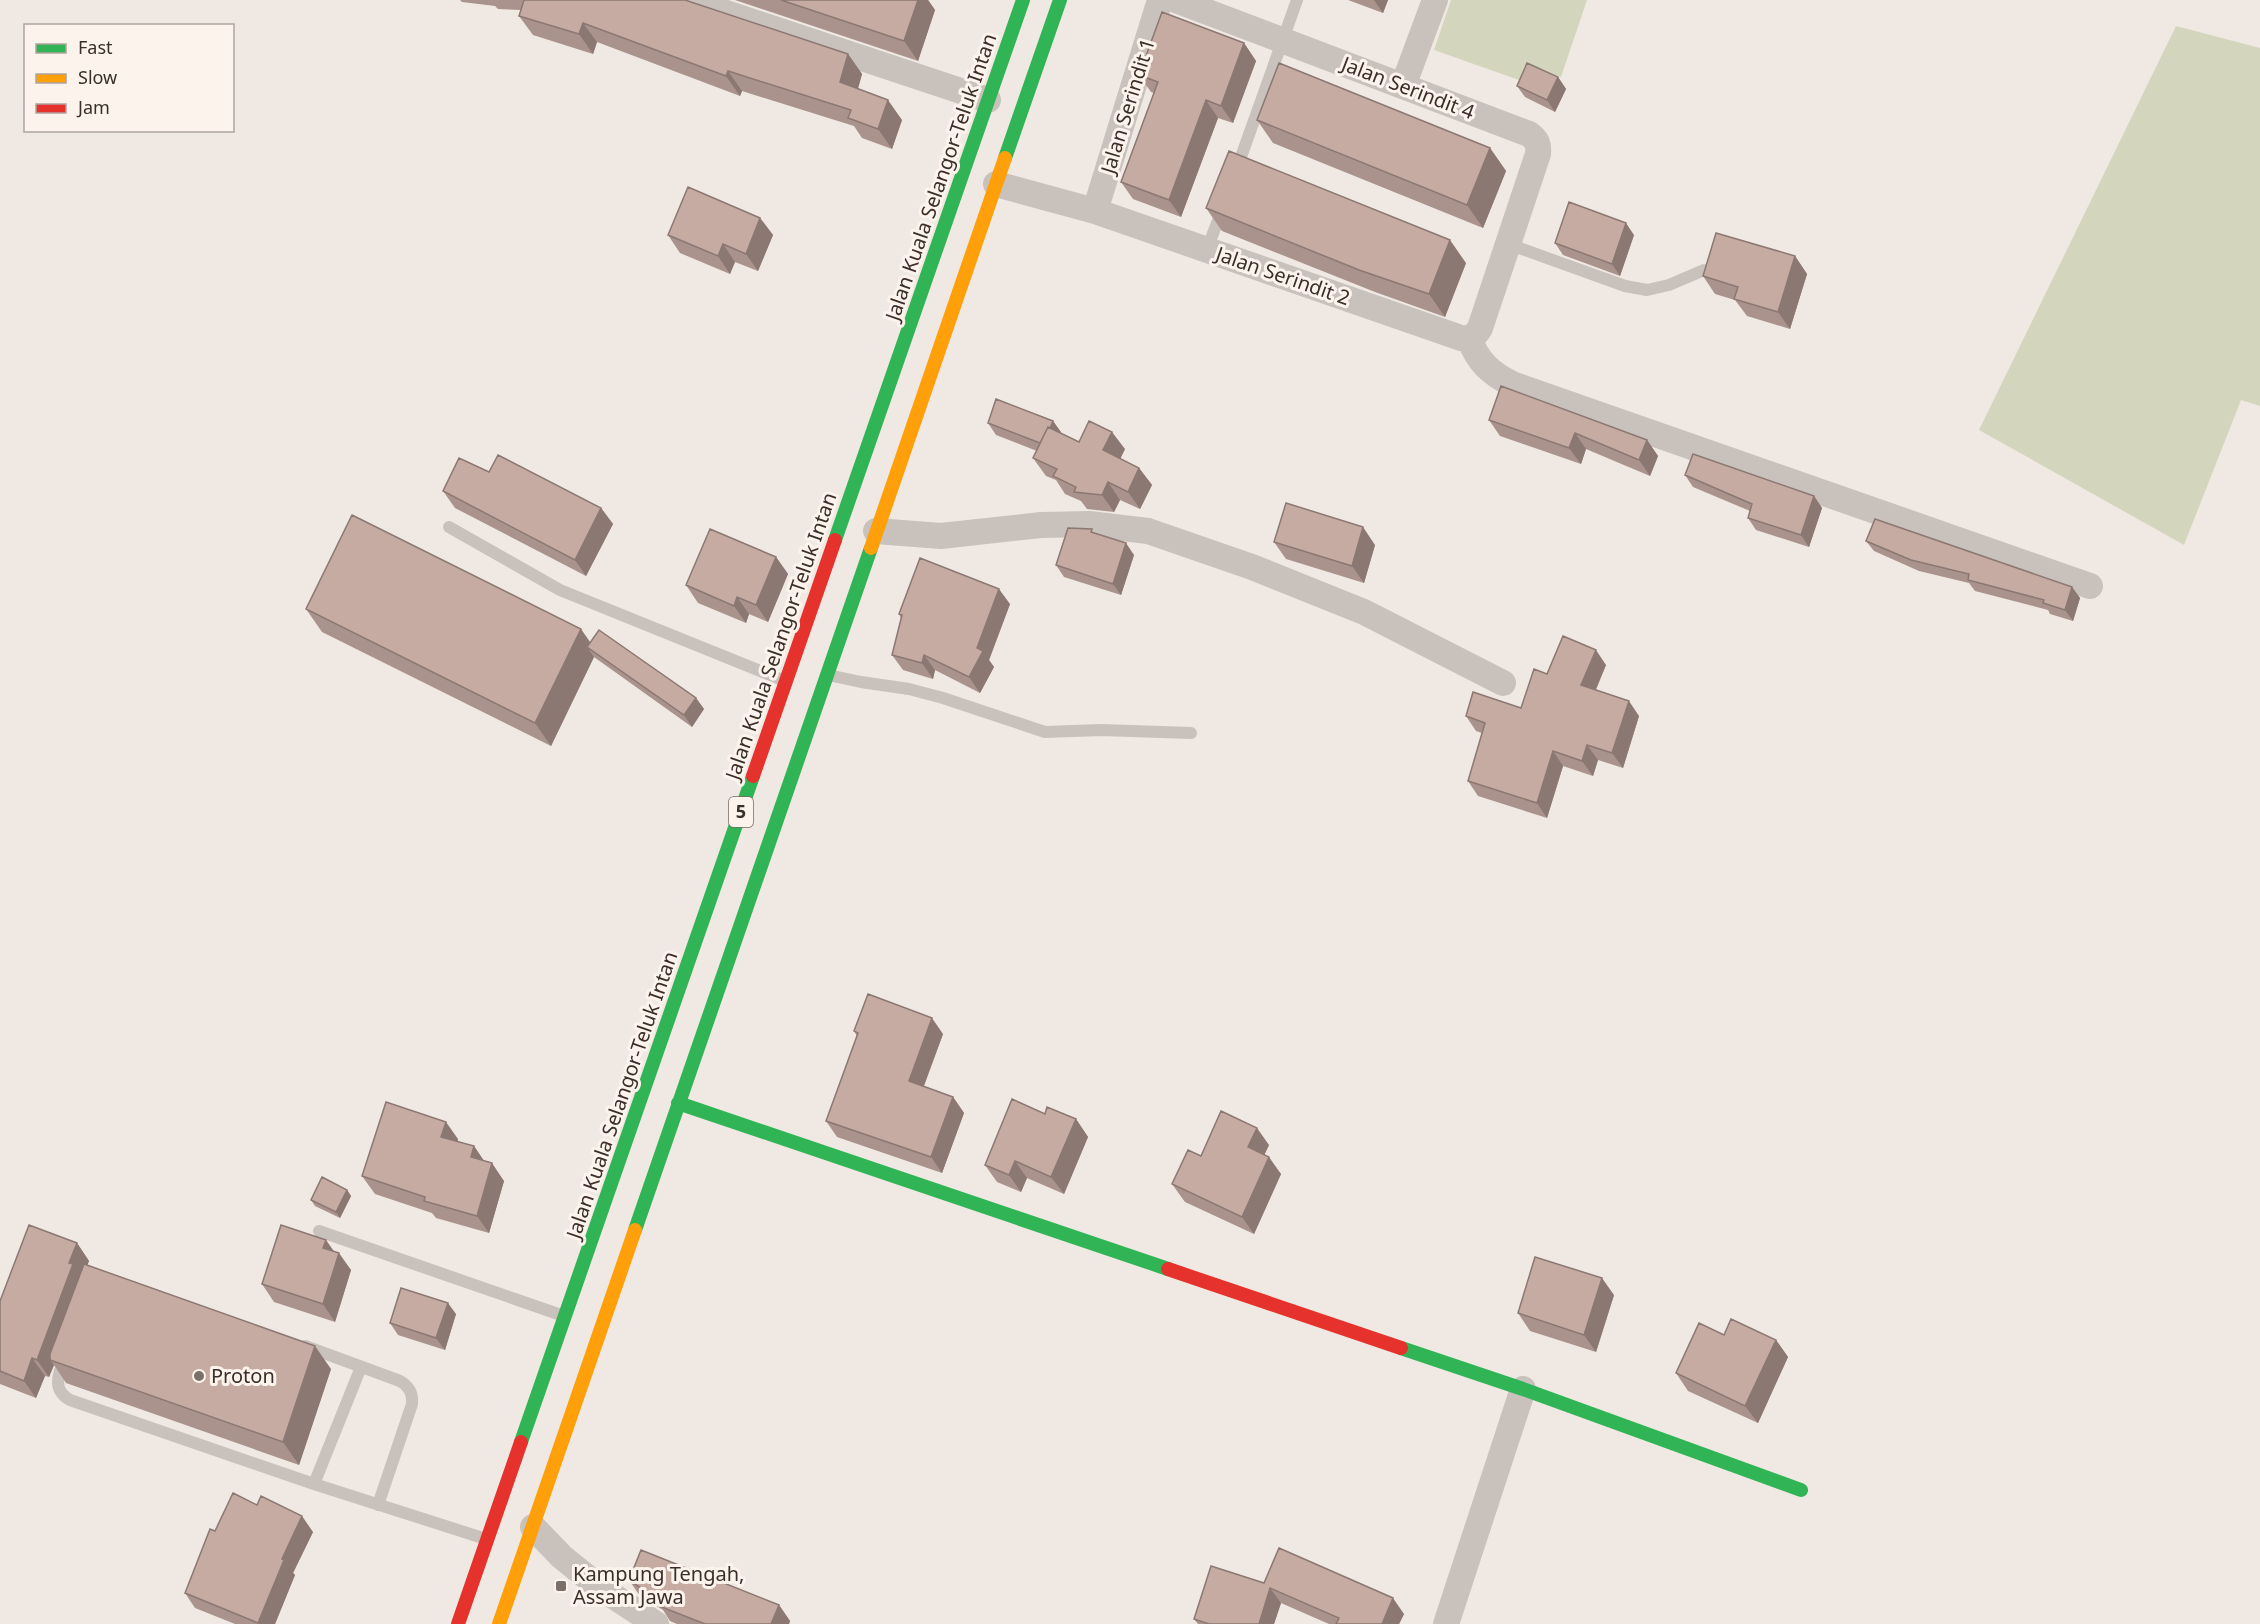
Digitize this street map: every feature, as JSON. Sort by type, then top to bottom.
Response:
[{"type":"main road","name":"Jalan Kuala Selangor-Teluk Intan","points":[[458,1624],[1023,0]]},
{"type":"main road","name":"5","points":[[499,1624],[1060,0]]},
{"type":"main road","points":[[678,1103],[1523,1389],[1802,1490]]},
{"type":"street","points":[[687,0],[988,100]]},
{"type":"street","name":"Jalan Serindit 1","points":[[1095,211],[1160,0]]},
{"type":"street","name":"Jalan Serindit 4","points":[[1176,0],[1529,134],[1536,139],[1539,146],[1538,153],[1508,244]]},
{"type":"street","points":[[1403,86],[1435,0]]},
{"type":"street","name":"Jalan Serindit 2","points":[[996,184],[1095,211],[1469,339]]},
{"type":"street","points":[[1508,244],[1480,328],[1476,335],[1469,339],[1479,360],[1492,374],[1512,384],[2090,586]]},
{"type":"street","points":[[876,531],[941,536],[1041,525],[1089,524],[1148,531],[1252,567],[1364,612],[1503,683]]},
{"type":"street","points":[[1446,1624],[1523,1389]]},
{"type":"street","points":[[533,1527],[562,1557],[598,1586],[656,1624]]},
{"type":"lane","points":[[1207,249],[1297,0]]},
{"type":"lane","points":[[1508,244],[1625,286],[1647,290],[1669,285],[1704,270]]},
{"type":"lane","points":[[449,527],[560,590],[786,681]]},
{"type":"lane","points":[[826,675],[909,689],[1045,732],[1101,730],[1191,733]]},
{"type":"lane","points":[[320,1231],[565,1317]]},
{"type":"lane","points":[[70,1342],[57,1383],[64,1396],[314,1484],[488,1539]]},
{"type":"lane","points":[[294,1342],[406,1384],[413,1397],[378,1505]]},
{"type":"lane","points":[[314,1484],[361,1367]]},
{"type":"green space","points":[[1451,0],[1587,0],[1561,77],[1525,65],[1519,80],[1434,50]]},
{"type":"green space","points":[[2176,26],[2260,48],[2260,406],[2241,400],[2184,545],[1979,430]]},
{"type":"building","points":[[524,0],[685,0],[848,54],[840,82],[888,100],[878,129],[848,118],[851,110],[728,71],[726,76],[583,23],[579,34],[519,16]]},
{"type":"building","points":[[781,0],[918,0],[904,41]]},
{"type":"building","points":[[1162,12],[1244,43],[1221,106],[1206,100],[1169,200],[1121,182],[1158,82],[1139,75]]},
{"type":"building","points":[[1279,63],[1490,148],[1467,205],[1257,120]]},
{"type":"building","points":[[1527,63],[1558,77],[1547,100],[1517,86]]},
{"type":"building","points":[[1229,151],[1450,240],[1429,294],[1359,270],[1206,208]]},
{"type":"building","points":[[688,187],[760,218],[746,254],[723,244],[718,256],[668,235]]},
{"type":"building","points":[[1569,202],[1626,223],[1612,264],[1555,243]]},
{"type":"building","points":[[1716,233],[1795,256],[1778,312],[1734,299],[1738,287],[1703,276]]},
{"type":"building","points":[[1501,386],[1647,440],[1639,460],[1575,433],[1569,448],[1489,420]]},
{"type":"building","points":[[996,399],[1053,421],[1040,443],[988,423]]},
{"type":"building","points":[[1089,421],[1112,432],[1103,450],[1139,468],[1128,492],[1108,482],[1102,495],[1074,492],[1076,487],[1053,476],[1057,469],[1033,458],[1048,427],[1079,442]]},
{"type":"building","points":[[1693,454],[1814,496],[1801,535],[1748,518],[1752,504],[1685,475]]},
{"type":"building","points":[[498,455],[601,508],[575,560],[443,491],[459,458],[489,472]]},
{"type":"building","points":[[1286,503],[1363,527],[1352,566],[1274,542]]},
{"type":"building","points":[[352,515],[581,629],[535,723],[306,609]]},
{"type":"building","points":[[1875,519],[2072,587],[2065,610],[2043,603],[2044,600],[1968,580],[1969,574],[1911,560],[1866,541]]},
{"type":"building","points":[[1068,528],[1092,529],[1091,532],[1126,543],[1113,584],[1056,565]]},
{"type":"building","points":[[710,529],[776,557],[756,605],[737,597],[734,606],[686,585]]},
{"type":"building","points":[[920,558],[999,589],[977,648],[983,651],[969,677],[924,655],[922,663],[892,655],[902,615],[899,614]]},
{"type":"building","points":[[599,630],[696,698],[684,715],[587,647]]},
{"type":"building","points":[[1563,636],[1596,650],[1581,685],[1629,701],[1612,753],[1587,745],[1582,761],[1553,751],[1537,803],[1468,781],[1485,723],[1466,716],[1473,692],[1521,708],[1534,669],[1547,674]]},
{"type":"building","points":[[868,994],[932,1018],[909,1081],[953,1097],[931,1157],[826,1121],[858,1033],[854,1031]]},
{"type":"building","points":[[1012,1099],[1045,1114],[1047,1107],[1076,1119],[1051,1177],[1015,1161],[1009,1175],[985,1165]]},
{"type":"building","points":[[386,1102],[446,1122],[441,1137],[474,1146],[471,1157],[492,1163],[477,1216],[424,1201],[425,1197],[362,1176]]},
{"type":"building","points":[[1221,1111],[1257,1128],[1248,1147],[1269,1157],[1242,1217],[1172,1184],[1188,1150],[1201,1156]]},
{"type":"building","points":[[322,1177],[347,1190],[336,1212],[311,1200]]},
{"type":"building","points":[[29,1225],[77,1243],[69,1263],[73,1264],[37,1360],[32,1358],[24,1381],[0,1371],[0,1301]]},
{"type":"building","points":[[281,1225],[326,1240],[323,1248],[339,1253],[323,1304],[262,1284]]},
{"type":"building","points":[[1535,1257],[1602,1278],[1584,1335],[1518,1313]]},
{"type":"building","name":"Proton","points":[[84,1264],[315,1346],[283,1442],[50,1360],[50,1354]]},
{"type":"building","points":[[401,1288],[448,1303],[436,1338],[390,1323]]},
{"type":"building","points":[[1731,1319],[1776,1340],[1745,1406],[1676,1373],[1699,1323],[1724,1335]]},
{"type":"building","points":[[233,1493],[257,1505],[261,1496],[302,1516],[282,1559],[284,1560],[258,1623],[185,1593],[210,1529],[215,1531]]},
{"type":"building","points":[[1279,1548],[1393,1598],[1382,1624],[1336,1624],[1339,1618],[1270,1588],[1259,1624],[1209,1624],[1194,1619],[1211,1566],[1264,1583]]},
{"type":"building","points":[[641,1550],[779,1605],[771,1624],[705,1624],[659,1606],[653,1596],[629,1580]]},
{"type":"traffic: fast","points":[[835,540],[1023,0]]},
{"type":"traffic: fast","points":[[1005,158],[1060,0]]},
{"type":"traffic: fast","points":[[635,1230],[871,548]]},
{"type":"traffic: fast","points":[[521,1442],[753,776]]},
{"type":"traffic: fast","points":[[678,1103],[1168,1269]]},
{"type":"traffic: fast","points":[[1401,1348],[1523,1389],[1801,1490]]},
{"type":"traffic: slow","points":[[871,548],[1005,158]]},
{"type":"traffic: slow","points":[[499,1624],[635,1230]]},
{"type":"traffic: jam","points":[[753,776],[835,540]]},
{"type":"traffic: jam","points":[[1168,1269],[1401,1348]]},
{"type":"traffic: jam","points":[[458,1624],[521,1442]]},
{"type":"place","name":"Proton","points":[[199,1376]]},
{"type":"place","name":"Kampung Tengah, Assam Jawa","points":[[561,1586]]}]
